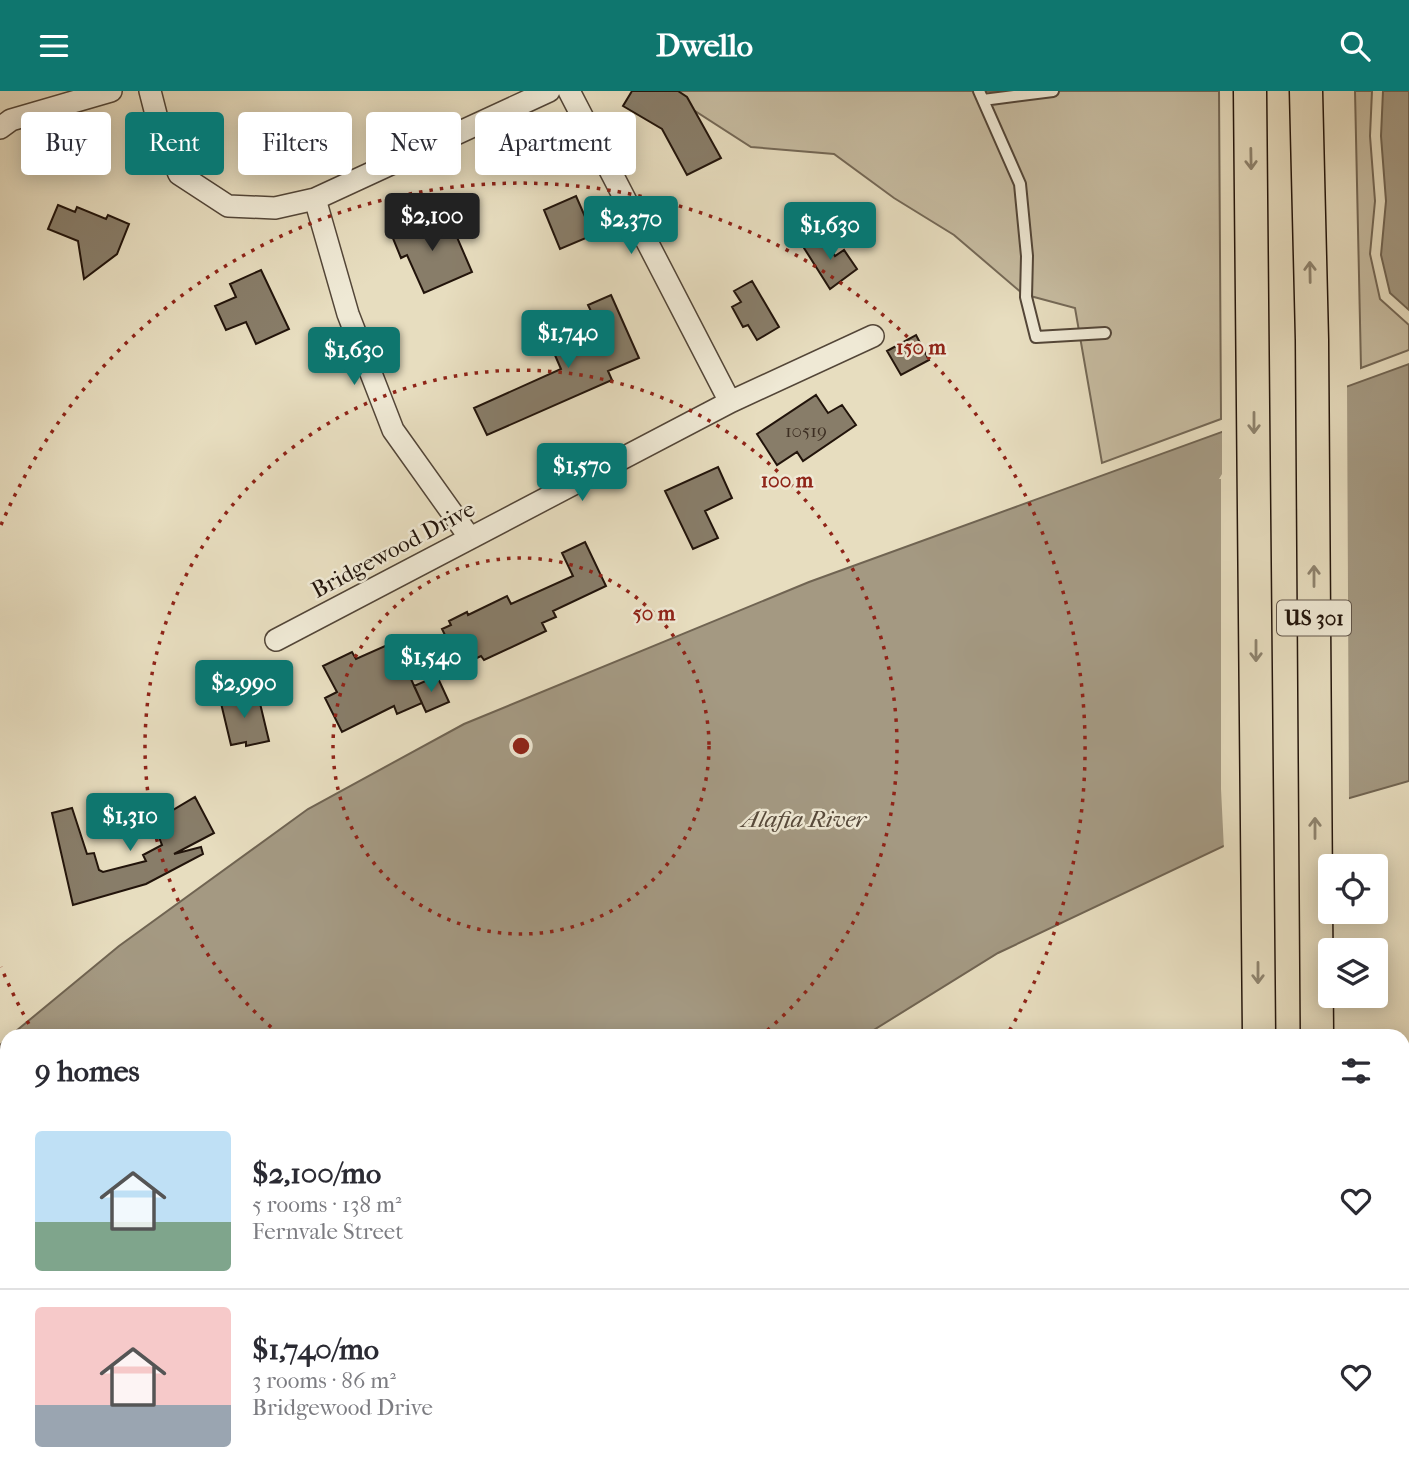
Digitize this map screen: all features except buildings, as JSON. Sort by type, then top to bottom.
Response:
[{"type":"main road","name":"US 301","points":[[1250,91],[1259,1029]]},
{"type":"main road","name":"US 301","points":[[1306,91],[1312,340],[1317,1029]]},
{"type":"street","points":[[0,128],[11,120],[111,91]]},
{"type":"street","points":[[150,91],[159,125],[179,174],[228,206],[275,208],[315,198],[549,91]]},
{"type":"street","points":[[569,91],[730,402]]},
{"type":"street","points":[[315,198],[348,314],[393,430],[470,538]]},
{"type":"street","name":"Bridgewood Drive","points":[[276,640],[730,402],[873,336]]},
{"type":"lane","points":[[1053,91],[981,95],[1020,184],[1027,256],[1026,297],[1036,337],[1105,333]]},
{"type":"shaded area","points":[[664,91],[1219,91],[1221,419],[1102,463],[1075,308],[1023,294],[954,235],[894,198],[834,154],[751,147]]},
{"type":"shaded area","points":[[1355,91],[1372,91],[1370,136],[1375,201],[1370,254],[1380,299],[1409,325],[1409,350],[1361,368]]},
{"type":"water","points":[[1383,91],[1409,91],[1409,310],[1390,293],[1381,255],[1386,201],[1381,136]]},
{"type":"water","name":"Alafia River","points":[[1409,364],[1409,781],[1287,816],[998,953],[875,1029],[18,1029],[119,946],[308,809],[464,724],[809,582]]},
{"type":"pier","points":[[1347,383],[1349,802],[1288,820],[1224,850],[1221,789],[1219,479],[1222,474],[1222,428]]}]
